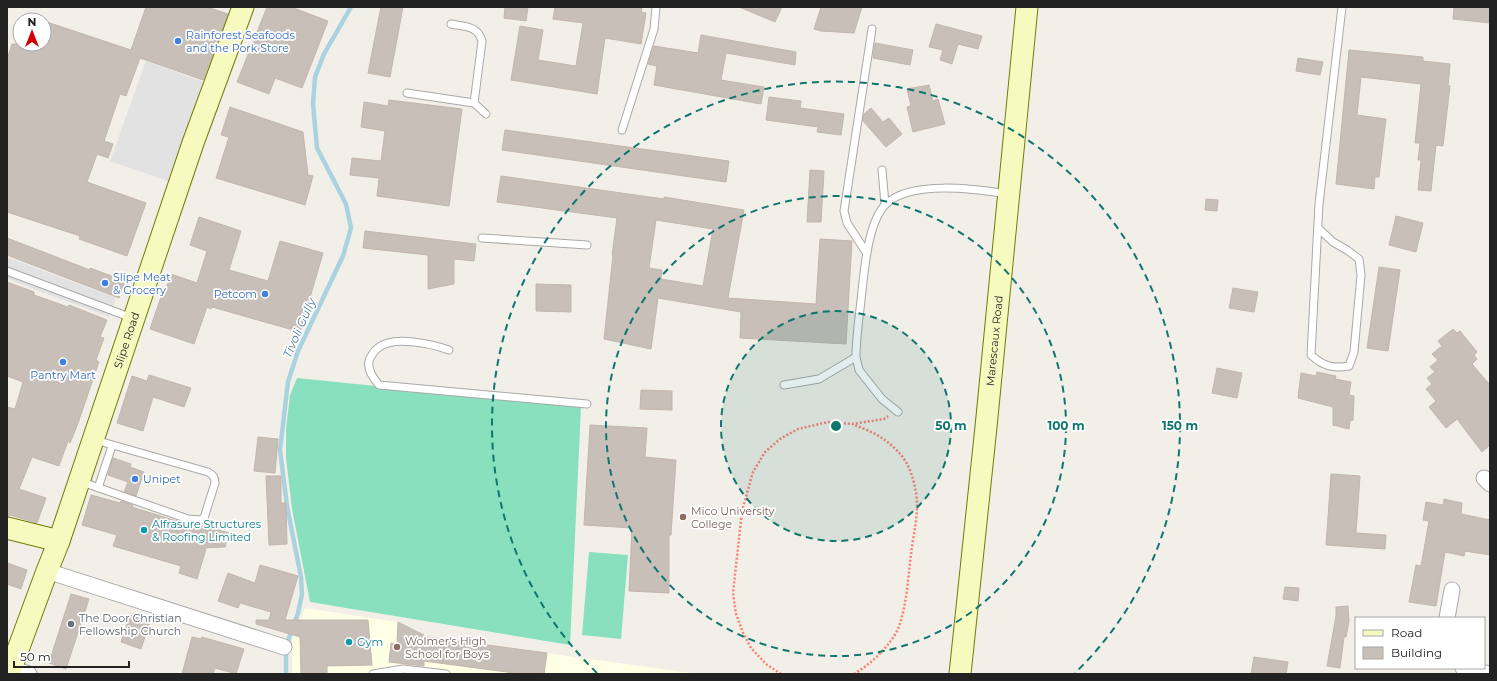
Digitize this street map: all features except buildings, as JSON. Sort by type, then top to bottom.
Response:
[{"type":"main road","name":"Slipe Road","points":[[17,672],[47,571],[59,541],[89,485],[103,443],[134,319],[193,143],[243,7]]},
{"type":"main road","name":"Marescaux Road","points":[[960,674],[986,434],[1027,7]]},
{"type":"main road","points":[[7,528],[59,541]]},
{"type":"street","points":[[47,571],[284,647]]},
{"type":"street","points":[[1447,617],[1452,590]]},
{"type":"street","points":[[1468,669],[1490,674]]},
{"type":"lane","points":[[622,130],[654,29],[656,7]]},
{"type":"lane","points":[[1318,228],[1333,242],[1347,250],[1358,259],[1361,275],[1354,352],[1349,366],[1337,368],[1317,362],[1311,356],[1319,204],[1342,7]]},
{"type":"lane","points":[[451,24],[475,28],[480,33],[482,41],[474,103]]},
{"type":"lane","points":[[866,252],[847,223],[844,211],[872,29]]},
{"type":"lane","points":[[407,93],[474,103],[486,114]]},
{"type":"lane","points":[[882,170],[886,204]]},
{"type":"lane","points":[[898,412],[882,399],[859,370],[856,357],[866,252],[875,222],[886,204],[898,196],[928,188],[972,188],[1009,194]]},
{"type":"lane","points":[[482,238],[588,245]]},
{"type":"lane","points":[[7,271],[134,319]]},
{"type":"lane","points":[[449,350],[435,345],[416,342],[392,342],[378,347],[369,358],[368,368],[372,377],[379,385],[588,404]]},
{"type":"lane","points":[[784,385],[819,379],[856,357]]},
{"type":"lane","points":[[89,485],[188,519],[200,520],[204,518],[215,483],[215,477],[212,474],[103,443]]},
{"type":"lane","points":[[373,674],[403,669],[446,674]]},
{"type":"path","points":[[781,674],[766,664],[751,648],[743,633],[736,614],[733,593],[742,511],[752,472],[765,452],[780,438],[798,429],[828,422],[852,424],[884,419],[898,412]]},
{"type":"path","points":[[852,424],[873,432],[893,446],[907,463],[913,479],[917,504],[904,610],[897,630],[882,651],[864,669],[854,674]]},
{"type":"shaded area","points":[[146,61],[203,82],[168,181],[110,161]]},
{"type":"shaded area","points":[[7,257],[116,298],[109,317],[7,279]]},
{"type":"shaded area","name":"Wolmer's High School for Boys","points":[[305,608],[398,622],[430,637],[698,674],[292,674],[292,641]]},
{"type":"green space","points":[[297,378],[581,407],[570,645],[310,602],[292,509],[286,458],[286,429],[290,395]]},
{"type":"green space","points":[[589,552],[628,555],[621,639],[582,635]]},
{"type":"waterway","name":"Tivoli Gully","points":[[286,674],[286,654],[289,638],[298,613],[302,594],[301,577],[287,506],[280,450],[288,382],[298,351],[343,256],[351,228],[346,204],[317,148],[313,104],[315,77],[324,54],[351,7]]},
{"type":"place","name":"Rainforest Seafoods and the Pork Store","points":[[178,41]]},
{"type":"place","name":"Slipe Meat & Grocery","points":[[105,283]]},
{"type":"place","name":"Petcom","points":[[265,294]]},
{"type":"place","name":"Pantry Mart","points":[[63,362]]},
{"type":"place","name":"Unipet","points":[[135,479]]},
{"type":"place","name":"Mico University College","points":[[683,517]]},
{"type":"place","name":"Alfrasure Structures & Roofing Limited","points":[[144,530]]},
{"type":"place","name":"The Door Christian Fellowship Church","points":[[71,624]]},
{"type":"place","name":"Gym","points":[[349,642]]},
{"type":"place","name":"Wolmer's High School for Boys","points":[[397,647]]}]
